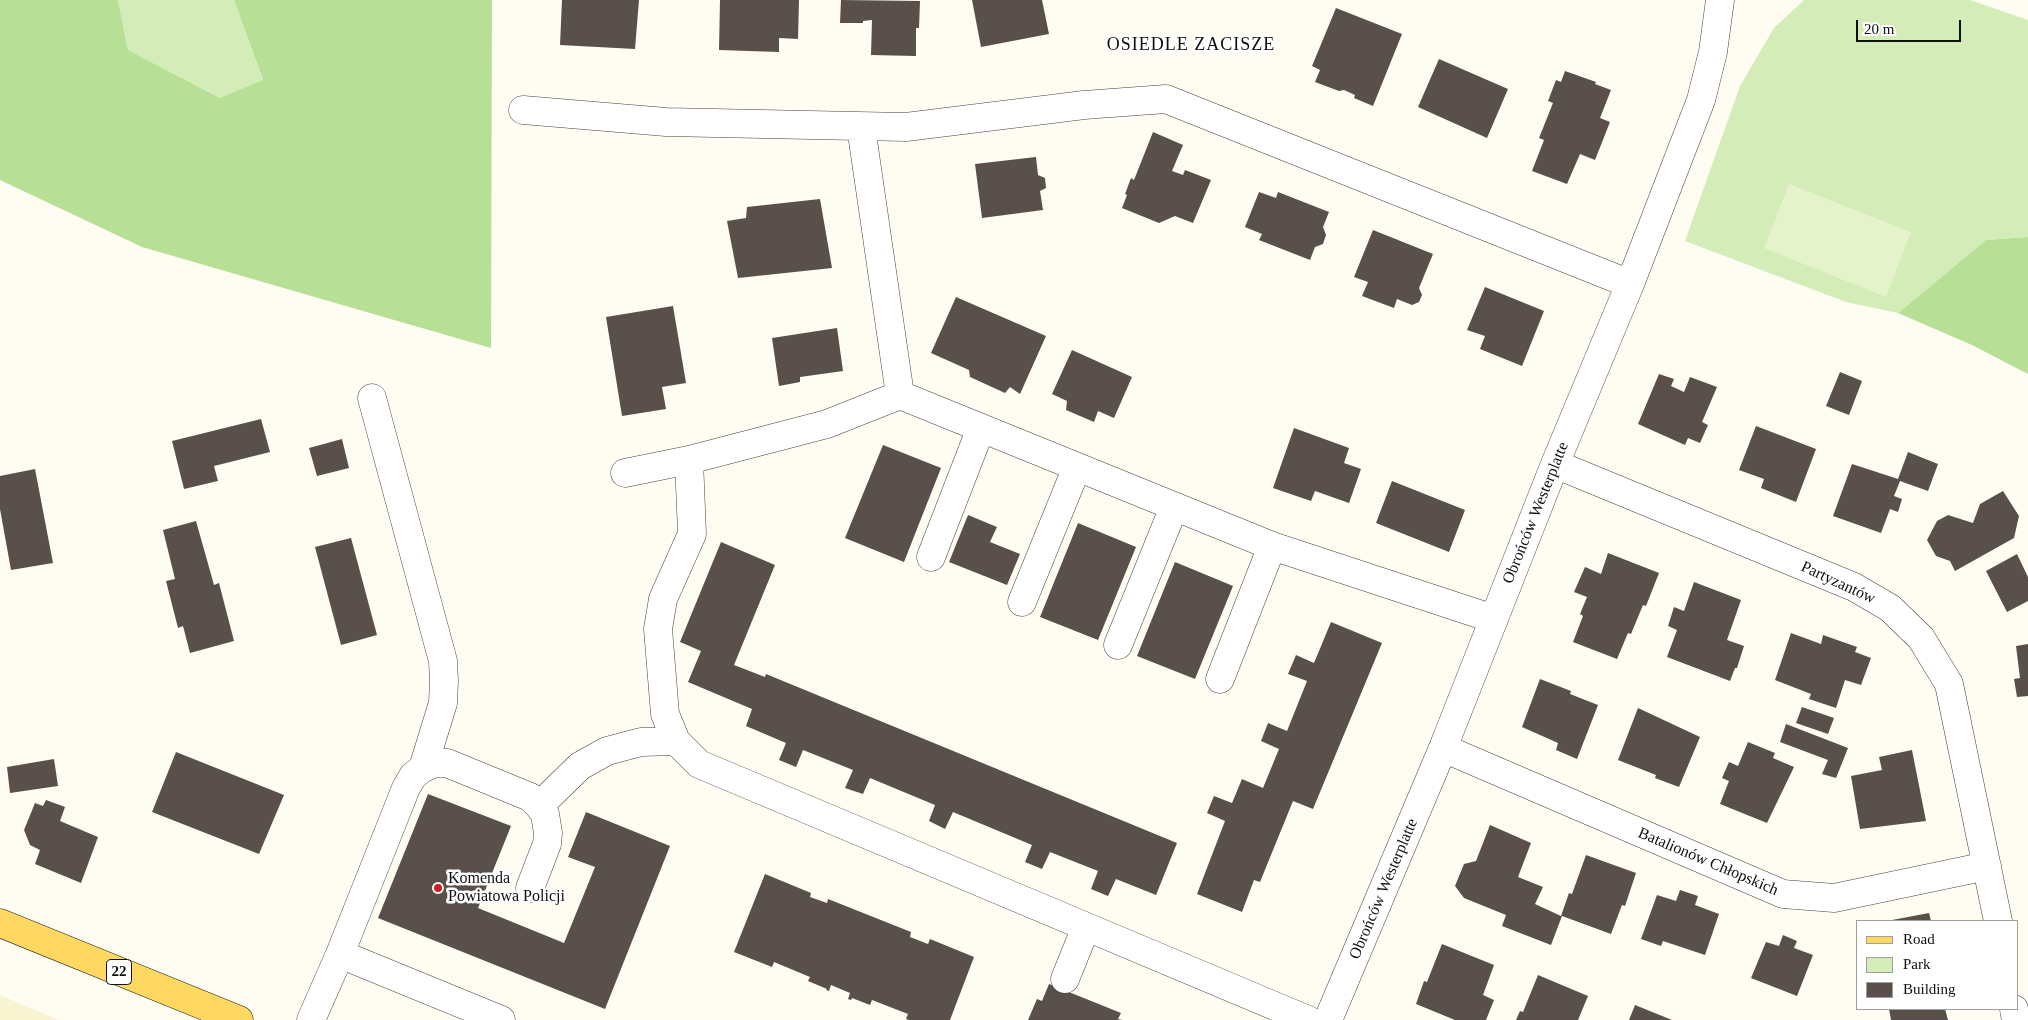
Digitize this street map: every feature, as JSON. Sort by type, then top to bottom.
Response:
[{"type":"main road","name":"22","points":[[0,923],[239,1020]]},
{"type":"street","name":"Obrońców Westerplatte","points":[[1328,1020],[1443,748],[1554,464],[1630,284],[1701,100],[1714,52],[1720,0]]},
{"type":"street","points":[[523,110],[666,122],[906,127],[1084,105],[1166,99],[1630,284]]},
{"type":"street","points":[[861,127],[900,395]]},
{"type":"street","points":[[625,474],[689,460],[827,424],[900,395],[1272,546],[1494,619]]},
{"type":"street","points":[[372,398],[443,661],[443,703],[423,768]]},
{"type":"street","points":[[930,557],[981,428]]},
{"type":"street","points":[[689,460],[692,534],[663,600],[658,629],[665,714],[676,741],[699,764],[1308,1020]]},
{"type":"street","name":"Partyzantów","points":[[1554,464],[1854,587],[1890,608],[1921,638],[1949,684],[1998,920]]},
{"type":"street","points":[[1022,602],[1078,467]]},
{"type":"street","points":[[1118,645],[1174,507]]},
{"type":"street","points":[[1220,679],[1272,546]]},
{"type":"street","points":[[539,806],[580,766],[607,751],[642,742],[676,741]]},
{"type":"street","name":"Batalionów Chłopskich","points":[[1443,748],[1783,894],[1834,898],[1987,866]]},
{"type":"street","points":[[311,1020],[340,954],[406,788],[413,776],[423,768],[446,763],[530,797],[539,806],[545,814],[548,834],[547,844],[530,888]]},
{"type":"street","points":[[1065,979],[1086,927]]},
{"type":"street","points":[[340,954],[501,1020]]},
{"type":"shaded area","points":[[0,995],[59,1020],[0,1020]]},
{"type":"green space","points":[[0,0],[118,0],[128,50],[220,98],[263,80],[234,0],[492,0],[491,348],[142,247],[0,180]]},
{"type":"green space","points":[[118,0],[234,0],[263,81],[220,98],[128,50]]},
{"type":"green space","points":[[1804,0],[1970,0],[2028,20],[2028,237],[1986,240],[1898,313],[1846,302],[1685,241],[1740,86],[1774,28]]},
{"type":"green space","points":[[1789,184],[1911,232],[1886,297],[1764,248]]},
{"type":"green space","points":[[2028,237],[2028,374],[1972,345],[1898,313],[1986,240]]},
{"type":"building","points":[[562,0],[639,0],[635,49],[560,45]]},
{"type":"building","points":[[720,0],[799,0],[798,39],[779,38],[779,52],[719,50]]},
{"type":"building","points":[[841,0],[920,1],[919,28],[916,28],[916,56],[871,55],[872,20],[863,21],[863,23],[840,23]]},
{"type":"building","points":[[972,0],[1042,0],[1049,34],[981,47]]},
{"type":"building","points":[[1336,8],[1402,34],[1373,106],[1354,98],[1355,95],[1344,90],[1339,91],[1315,82],[1320,70],[1312,66]]},
{"type":"building","points":[[1439,59],[1508,89],[1487,138],[1418,107]]},
{"type":"building","points":[[1565,71],[1596,82],[1595,84],[1611,90],[1600,118],[1610,122],[1595,160],[1580,154],[1567,184],[1532,171],[1544,140],[1539,138],[1553,103],[1548,101],[1556,80],[1561,82]]},
{"type":"building","points":[[1153,132],[1183,145],[1172,171],[1183,175],[1185,170],[1211,180],[1193,223],[1175,216],[1159,223],[1122,208],[1131,178],[1134,180]]},
{"type":"building","points":[[1036,157],[1038,175],[1045,178],[1046,188],[1040,191],[1043,210],[982,218],[975,164]]},
{"type":"building","points":[[1259,192],[1276,198],[1278,192],[1329,212],[1323,227],[1326,235],[1323,244],[1315,247],[1310,260],[1259,240],[1262,234],[1245,227]]},
{"type":"building","points":[[820,199],[832,268],[738,278],[727,221],[746,218],[747,207]]},
{"type":"building","points":[[1373,230],[1433,254],[1419,288],[1422,295],[1419,302],[1412,305],[1397,299],[1394,308],[1362,296],[1368,282],[1354,277]]},
{"type":"building","points":[[1485,287],[1544,311],[1522,366],[1480,349],[1485,336],[1467,330]]},
{"type":"building","points":[[956,297],[1046,336],[1020,394],[1010,387],[1005,393],[970,377],[969,370],[931,353]]},
{"type":"building","points":[[673,306],[686,383],[662,387],[666,409],[622,416],[606,317]]},
{"type":"building","points":[[837,328],[843,371],[800,377],[800,382],[779,386],[772,338]]},
{"type":"building","points":[[1072,350],[1132,377],[1114,418],[1098,411],[1094,422],[1066,410],[1067,401],[1052,394]]},
{"type":"building","points":[[1840,372],[1862,381],[1849,415],[1826,406]]},
{"type":"building","points":[[1659,374],[1674,379],[1671,386],[1684,392],[1690,377],[1717,387],[1702,422],[1708,425],[1700,443],[1688,438],[1685,445],[1638,424]]},
{"type":"building","points":[[261,419],[270,452],[214,466],[218,481],[184,489],[172,441]]},
{"type":"building","points":[[1756,426],[1816,449],[1796,502],[1761,488],[1764,479],[1739,470]]},
{"type":"building","points":[[1294,428],[1349,448],[1344,463],[1361,469],[1349,503],[1315,491],[1311,501],[1273,488]]},
{"type":"building","points":[[342,439],[349,468],[317,476],[309,448]]},
{"type":"building","points":[[883,445],[941,468],[904,562],[845,538]]},
{"type":"building","points":[[1908,452],[1938,464],[1928,491],[1900,481],[1894,496],[1902,499],[1898,512],[1890,509],[1881,533],[1833,516],[1852,464],[1898,479]]},
{"type":"building","points":[[35,469],[53,563],[11,570],[0,509],[0,476]]},
{"type":"building","points":[[1392,481],[1465,510],[1449,552],[1376,523]]},
{"type":"building","points":[[2003,491],[2019,516],[2014,538],[1955,571],[1950,561],[1936,556],[1927,540],[1937,521],[1948,515],[1973,523],[1980,504]]},
{"type":"building","points":[[968,515],[997,527],[990,542],[1020,554],[1007,585],[949,562]]},
{"type":"building","points":[[196,521],[214,585],[219,583],[234,641],[190,653],[183,626],[178,628],[166,581],[175,579],[163,530]]},
{"type":"building","points":[[1078,523],[1136,547],[1098,640],[1040,617]]},
{"type":"building","points":[[351,538],[377,635],[341,645],[315,547]]},
{"type":"building","points":[[721,542],[775,565],[734,665],[765,677],[766,674],[1177,843],[1156,895],[1116,879],[1108,896],[1091,889],[1098,871],[1050,852],[1042,869],[1025,862],[1032,845],[953,812],[945,829],[929,821],[935,805],[870,778],[863,794],[845,788],[853,770],[803,750],[796,767],[779,760],[786,743],[746,726],[752,709],[688,682],[701,651],[680,642]]},
{"type":"building","points":[[1608,553],[1659,573],[1646,606],[1643,605],[1631,634],[1628,633],[1617,659],[1573,642],[1583,616],[1580,614],[1587,597],[1574,592],[1585,567],[1601,574]]},
{"type":"building","points":[[2017,554],[2028,577],[2028,601],[2007,612],[1986,571]]},
{"type":"building","points":[[1175,562],[1233,586],[1195,679],[1137,656]]},
{"type":"building","points":[[1694,582],[1741,600],[1727,640],[1744,646],[1737,668],[1735,668],[1730,681],[1667,657],[1677,630],[1668,626],[1674,607],[1684,611]]},
{"type":"building","points":[[1331,622],[1382,643],[1313,809],[1293,801],[1260,882],[1254,880],[1242,912],[1197,894],[1225,821],[1207,813],[1214,796],[1232,803],[1242,779],[1263,788],[1279,749],[1261,741],[1268,723],[1287,731],[1307,681],[1288,674],[1296,655],[1314,663]]},
{"type":"building","points":[[1791,633],[1821,644],[1823,635],[1857,647],[1855,652],[1871,658],[1861,685],[1845,680],[1836,708],[1809,699],[1811,694],[1775,680]]},
{"type":"building","points":[[2028,644],[2028,696],[2017,697],[2014,679],[2020,678],[2016,646]]},
{"type":"building","points":[[1540,679],[1571,691],[1570,694],[1598,705],[1577,759],[1556,750],[1558,743],[1522,727]]},
{"type":"building","points":[[1802,707],[1834,718],[1828,734],[1796,723]]},
{"type":"building","points":[[1638,708],[1700,737],[1679,787],[1655,778],[1656,775],[1618,760]]},
{"type":"building","points":[[1786,724],[1848,748],[1836,778],[1822,774],[1828,760],[1780,742]]},
{"type":"building","points":[[1748,742],[1775,753],[1773,758],[1794,767],[1767,823],[1720,804],[1729,781],[1722,778],[1729,762],[1738,766]]},
{"type":"building","points":[[1912,750],[1926,821],[1860,829],[1851,776],[1882,770],[1879,757]]},
{"type":"building","points":[[176,752],[284,795],[259,854],[152,812]]},
{"type":"building","points":[[54,759],[58,786],[10,793],[7,767]]},
{"type":"building","name":"Komenda Powiatowa Policji","points":[[428,794],[511,826],[478,908],[564,943],[595,867],[568,857],[586,812],[670,846],[605,1009],[378,918]]},
{"type":"building","points":[[46,800],[65,807],[60,821],[98,837],[81,883],[35,864],[40,850],[30,845],[24,830],[35,803],[43,806]]},
{"type":"building","points":[[1490,825],[1531,843],[1518,877],[1543,887],[1535,904],[1561,916],[1569,893],[1572,894],[1586,855],[1636,873],[1625,906],[1622,905],[1611,934],[1562,916],[1551,945],[1502,926],[1506,915],[1464,898],[1455,886],[1464,864],[1476,861]]},
{"type":"building","points":[[765,874],[811,893],[810,897],[827,903],[828,899],[911,932],[910,937],[928,944],[930,939],[974,957],[950,1020],[909,1020],[906,1019],[908,1014],[872,1000],[870,1005],[852,998],[851,1000],[848,999],[850,993],[831,985],[829,991],[826,990],[808,981],[810,977],[774,962],[772,967],[734,952]]},
{"type":"building","points":[[1680,890],[1698,896],[1695,905],[1719,914],[1705,955],[1663,941],[1661,946],[1641,939],[1657,895],[1676,901]]},
{"type":"building","points":[[1929,913],[1931,920],[1892,920]]},
{"type":"building","points":[[1783,935],[1797,941],[1794,948],[1813,955],[1797,996],[1751,978],[1766,942],[1779,946]]},
{"type":"building","points":[[1442,944],[1494,965],[1483,995],[1494,1000],[1486,1020],[1455,1020],[1416,1004],[1424,981],[1427,982]]},
{"type":"building","points":[[1538,975],[1588,996],[1578,1020],[1516,1020],[1520,1011],[1523,1012]]},
{"type":"building","points":[[1049,984],[1121,1013],[1118,1019],[1122,1020],[1028,1020],[1037,999],[1042,1001]]},
{"type":"building","points":[[1635,1005],[1672,1020],[1629,1020]]},
{"type":"building","points":[[1889,1010],[1945,1010],[1948,1020],[1891,1020]]},
{"type":"place","name":"Komenda Powiatowa Policji","points":[[438,888]]},
{"type":"district","name":"OSIEDLE ZACISZE","points":[[1191,45]]}]
